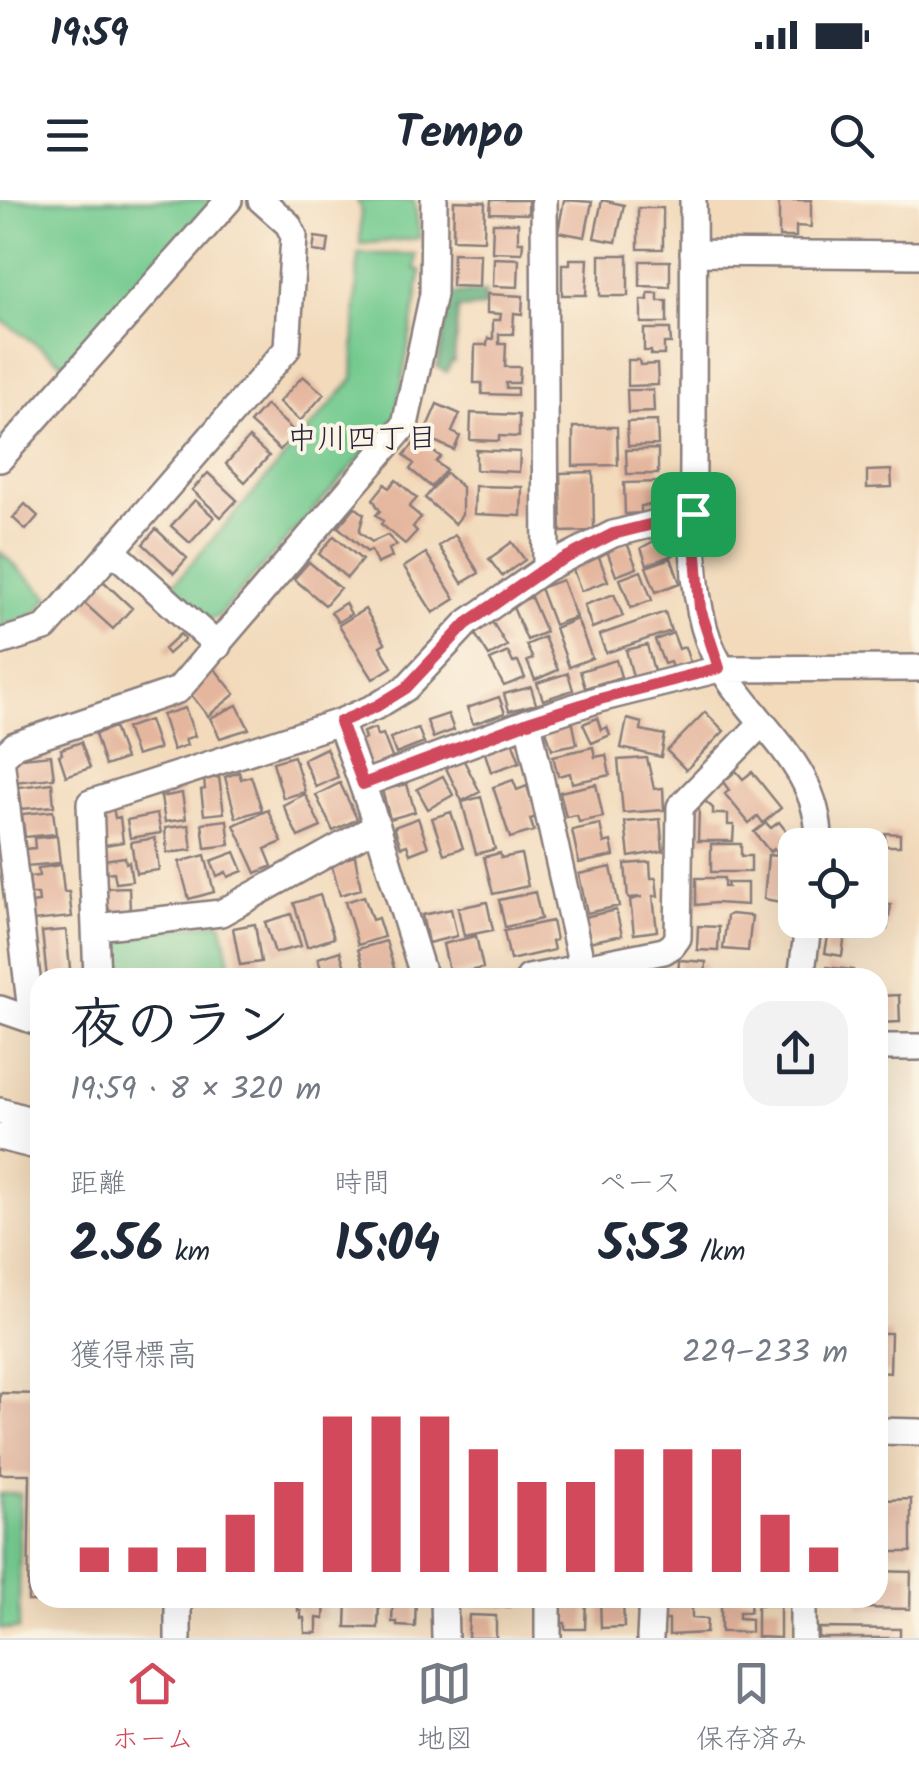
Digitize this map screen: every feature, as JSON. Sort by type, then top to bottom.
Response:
[{"type":"street","points":[[5,447],[229,200]]},
{"type":"street","points":[[0,642],[46,628],[287,349],[294,236],[288,224],[260,200]]},
{"type":"street","points":[[30,977],[1,758],[15,745],[178,690],[405,426],[432,294],[434,200]]},
{"type":"street","points":[[544,200],[546,568]]},
{"type":"street","points":[[693,200],[693,514],[700,609],[719,668],[793,759],[808,786],[817,828]]},
{"type":"street","points":[[693,253],[919,255]]},
{"type":"street","points":[[97,968],[90,803],[340,722],[377,706],[406,688],[466,624],[546,568],[613,534],[693,514]]},
{"type":"street","points":[[114,552],[218,646]]},
{"type":"street","points":[[363,784],[528,722],[719,668],[919,668]]},
{"type":"street","points":[[340,722],[421,968]]},
{"type":"street","points":[[528,722],[582,967]]},
{"type":"street","points":[[577,968],[664,951],[676,942],[680,807],[761,724]]},
{"type":"street","points":[[96,928],[221,913],[377,826]]},
{"type":"street","points":[[802,968],[807,938]]},
{"type":"street","points":[[0,1009],[30,1020]]},
{"type":"street","points":[[888,1047],[919,1047]]},
{"type":"street","points":[[0,1111],[30,1120]]},
{"type":"street","points":[[0,1137],[30,1144]]},
{"type":"street","points":[[888,1431],[919,1432]]},
{"type":"street","points":[[178,1608],[178,1638]]},
{"type":"street","points":[[444,1608],[444,1638]]},
{"type":"street","points":[[548,1608],[548,1638]]},
{"type":"street","points":[[650,1638],[652,1608]]},
{"type":"street","points":[[803,1608],[803,1638]]},
{"type":"green space","points":[[0,200],[217,200],[69,367],[0,319]]},
{"type":"green space","points":[[357,200],[414,200],[420,238],[360,244],[361,208]]},
{"type":"green space","points":[[358,254],[416,254],[415,269],[421,271],[396,418],[217,617],[208,619],[172,586],[353,379]]},
{"type":"green space","points":[[485,292],[484,307],[458,309],[454,362],[447,372],[437,367],[450,294]]},
{"type":"green space","points":[[0,552],[49,597],[34,615],[0,627]]},
{"type":"green space","points":[[221,922],[231,968],[108,968],[106,936]]},
{"type":"green space","points":[[0,1494],[20,1494],[19,1629],[0,1629]]},
{"type":"building","points":[[491,200],[528,200],[528,214],[490,213]]},
{"type":"building","points":[[564,200],[592,202],[585,237],[558,232]]},
{"type":"building","points":[[602,200],[624,205],[616,242],[594,238]]},
{"type":"building","points":[[779,200],[811,200],[811,227],[796,226],[796,237],[779,237]]},
{"type":"building","points":[[454,201],[485,202],[484,240],[453,239]]},
{"type":"building","points":[[638,208],[663,208],[663,249],[638,249]]},
{"type":"building","points":[[493,223],[518,223],[522,253],[492,252]]},
{"type":"building","points":[[315,237],[329,239],[327,253],[313,251]]},
{"type":"building","points":[[453,253],[480,254],[479,287],[452,286]]},
{"type":"building","points":[[600,255],[628,255],[628,296],[600,296]]},
{"type":"building","points":[[494,258],[519,259],[518,287],[493,286]]},
{"type":"building","points":[[570,259],[588,259],[586,295],[562,295],[562,264],[570,264]]},
{"type":"building","points":[[640,261],[670,261],[670,287],[640,286]]},
{"type":"building","points":[[648,293],[658,293],[658,301],[667,301],[667,323],[641,323],[641,300],[648,300]]},
{"type":"building","points":[[487,294],[523,296],[522,314],[514,313],[513,334],[499,334],[499,344],[506,344],[505,367],[520,367],[519,383],[506,383],[506,388],[517,388],[517,395],[482,394],[482,383],[474,383],[475,345],[487,345],[488,338],[493,339],[493,320],[500,320],[501,314],[487,313]]},
{"type":"building","points":[[644,329],[670,329],[671,343],[664,343],[664,355],[644,351]]},
{"type":"building","points":[[628,360],[639,360],[640,365],[657,364],[658,385],[628,386]]},
{"type":"building","points":[[303,376],[324,394],[300,421],[279,402]]},
{"type":"building","points":[[627,390],[653,390],[654,412],[628,413]]},
{"type":"building","points":[[437,404],[460,414],[452,432],[460,436],[454,450],[423,436]]},
{"type":"building","points":[[266,405],[296,433],[280,450],[250,423]]},
{"type":"building","points":[[471,413],[519,415],[519,437],[470,440]]},
{"type":"building","points":[[657,421],[658,445],[628,446],[627,422]]},
{"type":"building","points":[[573,427],[617,427],[618,465],[573,466]]},
{"type":"building","points":[[249,438],[269,456],[245,482],[226,464]]},
{"type":"building","points":[[417,440],[441,457],[436,462],[446,470],[431,487],[410,469],[414,464],[404,455]]},
{"type":"building","points":[[658,449],[658,474],[627,474],[626,450]]},
{"type":"building","points":[[476,450],[520,452],[519,472],[476,470]]},
{"type":"building","points":[[891,470],[892,487],[867,488],[867,471]]},
{"type":"building","points":[[593,472],[594,531],[561,532],[560,473]]},
{"type":"building","points":[[208,473],[237,500],[221,517],[192,490]]},
{"type":"building","points":[[446,473],[462,487],[462,515],[455,524],[425,498]]},
{"type":"building","points":[[396,480],[417,498],[409,507],[421,517],[413,527],[417,531],[405,544],[381,524],[383,521],[376,515],[380,511],[373,499],[385,484],[389,488]]},
{"type":"building","points":[[661,482],[661,503],[641,506],[641,513],[625,514],[624,483]]},
{"type":"building","points":[[475,486],[522,487],[521,516],[474,514]]},
{"type":"building","points":[[195,500],[214,517],[190,543],[171,526]]},
{"type":"building","points":[[25,504],[38,516],[26,530],[13,518]]},
{"type":"building","points":[[355,507],[364,514],[359,532],[372,542],[387,535],[397,545],[389,549],[392,557],[377,564],[371,550],[367,552],[338,527]]},
{"type":"building","points":[[156,529],[187,558],[174,573],[143,544]]},
{"type":"building","points":[[667,534],[675,554],[647,565],[641,548]]},
{"type":"building","points":[[455,535],[479,573],[462,583],[439,546]]},
{"type":"building","points":[[334,536],[362,560],[347,578],[319,554]]},
{"type":"building","points":[[512,542],[525,560],[502,576],[489,559]]},
{"type":"building","points":[[627,543],[637,568],[616,576],[607,551]]},
{"type":"building","points":[[426,553],[455,599],[433,613],[404,567]]},
{"type":"building","points":[[599,557],[608,581],[581,591],[572,567]]},
{"type":"building","points":[[671,558],[680,583],[656,592],[646,567]]},
{"type":"building","points":[[309,562],[340,588],[325,605],[294,579]]},
{"type":"building","points":[[641,571],[652,600],[631,608],[620,579]]},
{"type":"building","points":[[102,580],[132,608],[113,629],[82,601]]},
{"type":"building","points":[[562,580],[576,617],[554,625],[540,588]]},
{"type":"building","points":[[614,594],[623,616],[592,628],[584,605]]},
{"type":"building","points":[[531,597],[546,632],[527,640],[512,605]]},
{"type":"building","points":[[345,603],[351,614],[338,622],[331,612]]},
{"type":"building","points":[[365,609],[385,643],[380,646],[392,667],[373,679],[339,625]]},
{"type":"building","points":[[665,612],[671,631],[606,653],[599,635]]},
{"type":"building","points":[[577,619],[592,658],[569,667],[555,628]]},
{"type":"building","points":[[491,620],[507,646],[489,656],[473,631]]},
{"type":"building","points":[[673,633],[679,649],[685,647],[690,662],[672,668],[670,662],[664,664],[655,640]]},
{"type":"building","points":[[180,634],[185,639],[168,654],[164,649]]},
{"type":"building","points":[[544,637],[558,670],[535,680],[527,661],[533,659],[526,645]]},
{"type":"building","points":[[647,645],[654,671],[633,677],[626,650]]},
{"type":"building","points":[[508,652],[513,663],[518,661],[525,678],[504,686],[490,660]]},
{"type":"building","points":[[616,660],[621,677],[585,688],[580,671]]},
{"type":"building","points":[[214,668],[235,694],[208,716],[189,692]]},
{"type":"building","points":[[568,673],[573,690],[543,700],[537,683]]},
{"type":"building","points":[[531,687],[536,704],[509,711],[504,694]]},
{"type":"building","points":[[499,697],[505,713],[473,724],[467,708]]},
{"type":"building","points":[[237,705],[249,729],[220,738],[210,718]]},
{"type":"building","points":[[185,708],[195,736],[185,739],[187,745],[173,750],[162,715]]},
{"type":"building","points":[[705,712],[724,731],[686,770],[667,751]]},
{"type":"building","points":[[448,714],[454,730],[433,738],[427,721]]},
{"type":"building","points":[[571,714],[577,744],[552,749],[545,727]]},
{"type":"building","points":[[597,718],[601,730],[607,727],[610,735],[592,743],[583,724]]},
{"type":"building","points":[[627,719],[642,723],[641,730],[665,735],[661,757],[621,748]]},
{"type":"building","points":[[149,720],[159,749],[136,756],[126,728]]},
{"type":"building","points":[[114,727],[125,759],[105,766],[95,734]]},
{"type":"building","points":[[375,728],[377,736],[383,734],[393,760],[368,769],[358,742],[365,739],[363,732]]},
{"type":"building","points":[[418,728],[424,743],[396,754],[390,738]]},
{"type":"building","points":[[511,738],[520,762],[491,772],[483,747]]},
{"type":"building","points":[[81,742],[90,768],[66,776],[59,755],[61,749]]},
{"type":"building","points":[[593,747],[595,757],[606,755],[610,775],[572,783],[570,773],[558,776],[553,756]]},
{"type":"building","points":[[326,748],[338,777],[316,787],[303,759]]},
{"type":"building","points":[[51,755],[54,778],[14,782],[11,759]]},
{"type":"building","points":[[294,756],[305,792],[283,798],[273,762]]},
{"type":"building","points":[[462,757],[480,792],[462,801],[445,766]]},
{"type":"building","points":[[647,758],[654,789],[663,788],[664,810],[623,813],[618,760]]},
{"type":"building","points":[[736,771],[743,779],[752,772],[781,808],[763,823],[758,816],[749,823],[725,794],[729,790],[723,782]]},
{"type":"building","points":[[239,772],[241,779],[251,776],[262,810],[236,818],[225,777]]},
{"type":"building","points":[[443,776],[453,795],[428,809],[417,789]]},
{"type":"building","points":[[219,777],[224,813],[204,815],[204,779]]},
{"type":"building","points":[[513,780],[517,790],[527,786],[537,817],[530,819],[534,831],[510,838],[493,787]]},
{"type":"building","points":[[52,783],[54,806],[22,809],[19,787]]},
{"type":"building","points":[[340,783],[357,819],[333,831],[316,795]]},
{"type":"building","points":[[407,784],[415,812],[390,819],[382,790]]},
{"type":"building","points":[[596,784],[603,817],[579,822],[577,815],[566,817],[560,792]]},
{"type":"building","points":[[182,793],[186,819],[165,822],[161,797]]},
{"type":"building","points":[[305,794],[321,827],[298,837],[283,805]]},
{"type":"building","points":[[481,797],[495,849],[476,854],[462,802]]},
{"type":"building","points":[[705,801],[713,808],[713,814],[728,814],[728,825],[734,825],[733,841],[698,841],[699,808]]},
{"type":"building","points":[[113,807],[115,818],[120,817],[123,842],[100,846],[98,810]]},
{"type":"building","points":[[268,810],[282,842],[265,849],[272,866],[256,873],[234,825]]},
{"type":"building","points":[[53,811],[56,834],[25,837],[22,814]]},
{"type":"building","points":[[451,812],[463,848],[444,854],[432,818]]},
{"type":"building","points":[[157,814],[161,833],[130,838],[127,820]]},
{"type":"building","points":[[418,818],[428,847],[410,854],[407,845],[401,847],[394,827]]},
{"type":"building","points":[[660,819],[663,851],[629,857],[625,822]]},
{"type":"building","points":[[227,820],[230,845],[205,848],[202,823]]},
{"type":"building","points":[[779,822],[784,828],[778,828],[778,854],[774,849],[770,852],[754,832],[766,823],[771,828]]},
{"type":"building","points":[[600,824],[604,843],[611,841],[614,856],[579,863],[572,830]]},
{"type":"building","points":[[189,825],[192,850],[167,853],[165,828]]},
{"type":"building","points":[[888,833],[900,834],[900,846],[888,846]]},
{"type":"building","points":[[57,836],[60,863],[26,866],[24,849],[35,848],[34,838]]},
{"type":"building","points":[[155,838],[159,870],[136,873],[131,842]]},
{"type":"building","points":[[711,844],[741,844],[741,856],[751,856],[751,872],[711,872]]},
{"type":"building","points":[[235,852],[243,871],[228,877],[226,872],[217,876],[211,861]]},
{"type":"building","points":[[500,853],[501,858],[521,854],[528,886],[493,894],[484,857]]},
{"type":"building","points":[[205,855],[214,892],[189,899],[179,862]]},
{"type":"building","points":[[768,855],[778,856],[778,902],[764,899]]},
{"type":"building","points":[[355,856],[361,889],[340,895],[331,863]]},
{"type":"building","points":[[125,857],[132,881],[116,883],[114,872],[104,873],[103,860]]},
{"type":"building","points":[[650,862],[658,896],[653,896],[657,931],[634,934],[630,900],[642,897],[628,898],[625,864]]},
{"type":"building","points":[[61,865],[72,917],[33,921],[31,903],[39,902],[38,894],[31,894],[29,877],[39,876],[38,868]]},
{"type":"building","points":[[611,867],[619,906],[587,913],[579,874]]},
{"type":"building","points":[[696,878],[724,878],[724,887],[728,887],[727,883],[747,883],[747,905],[696,905]]},
{"type":"building","points":[[129,887],[130,911],[109,911],[108,906],[102,906],[101,888]]},
{"type":"building","points":[[535,892],[541,919],[505,927],[499,900]]},
{"type":"building","points":[[320,895],[334,938],[307,947],[294,903]]},
{"type":"building","points":[[364,896],[372,920],[378,918],[384,937],[358,945],[345,902]]},
{"type":"building","points":[[487,902],[493,930],[464,936],[458,908]]},
{"type":"building","points":[[451,909],[457,936],[428,943],[422,915]]},
{"type":"building","points":[[616,910],[622,935],[589,942],[584,917]]},
{"type":"building","points":[[291,914],[301,946],[275,953],[265,922]]},
{"type":"building","points":[[727,916],[752,916],[748,951],[723,949]]},
{"type":"building","points":[[552,921],[554,950],[510,960],[504,931]]},
{"type":"building","points":[[255,924],[261,962],[240,965],[233,928]]},
{"type":"building","points":[[698,926],[719,927],[718,951],[697,950]]},
{"type":"building","points":[[66,930],[70,968],[46,968],[42,932]]},
{"type":"building","points":[[476,936],[483,968],[448,968],[443,944]]},
{"type":"building","points":[[828,938],[844,938],[842,956],[825,953]]},
{"type":"building","points":[[386,941],[394,968],[364,968],[358,949]]},
{"type":"building","points":[[340,951],[345,968],[321,968],[318,958]]},
{"type":"building","points":[[679,960],[706,962],[706,968],[679,968]]},
{"type":"building","points":[[899,995],[900,1022],[888,1023],[888,996]]},
{"type":"building","points":[[888,1333],[891,1333],[888,1373]]},
{"type":"building","points":[[0,1393],[30,1394],[30,1474],[0,1474]]},
{"type":"building","points":[[30,1474],[30,1601],[28,1601]]},
{"type":"building","points":[[911,1499],[911,1552],[888,1552],[888,1500]]},
{"type":"building","points":[[888,1571],[911,1572],[910,1609],[860,1608],[888,1608]]},
{"type":"building","points":[[325,1608],[324,1619],[317,1618],[317,1633],[305,1633],[304,1618],[298,1611]]},
{"type":"building","points":[[347,1608],[379,1608],[378,1628],[346,1627]]},
{"type":"building","points":[[393,1608],[416,1608],[415,1627],[392,1622]]},
{"type":"building","points":[[561,1608],[586,1608],[585,1629],[565,1629],[565,1623],[560,1623]]},
{"type":"building","points":[[600,1608],[623,1608],[624,1627],[601,1628]]},
{"type":"building","points":[[662,1608],[692,1608],[692,1618],[707,1619],[706,1633],[669,1635],[669,1620],[662,1620]]},
{"type":"building","points":[[721,1608],[750,1608],[750,1612],[739,1612],[739,1618],[751,1619],[751,1632],[721,1632]]},
{"type":"building","points":[[757,1608],[780,1608],[780,1638],[757,1637]]},
{"type":"building","points":[[469,1615],[496,1616],[496,1638],[468,1638]]},
{"type":"building","points":[[819,1628],[900,1629],[900,1638],[819,1638]]},
{"type":"district","name":"中川四丁目","points":[[362,438]]},
{"type":"route","points":[[693,514],[696,588],[704,630],[719,668],[528,722],[363,784],[340,722],[406,688],[466,624],[546,568],[613,534],[693,514]]}]
